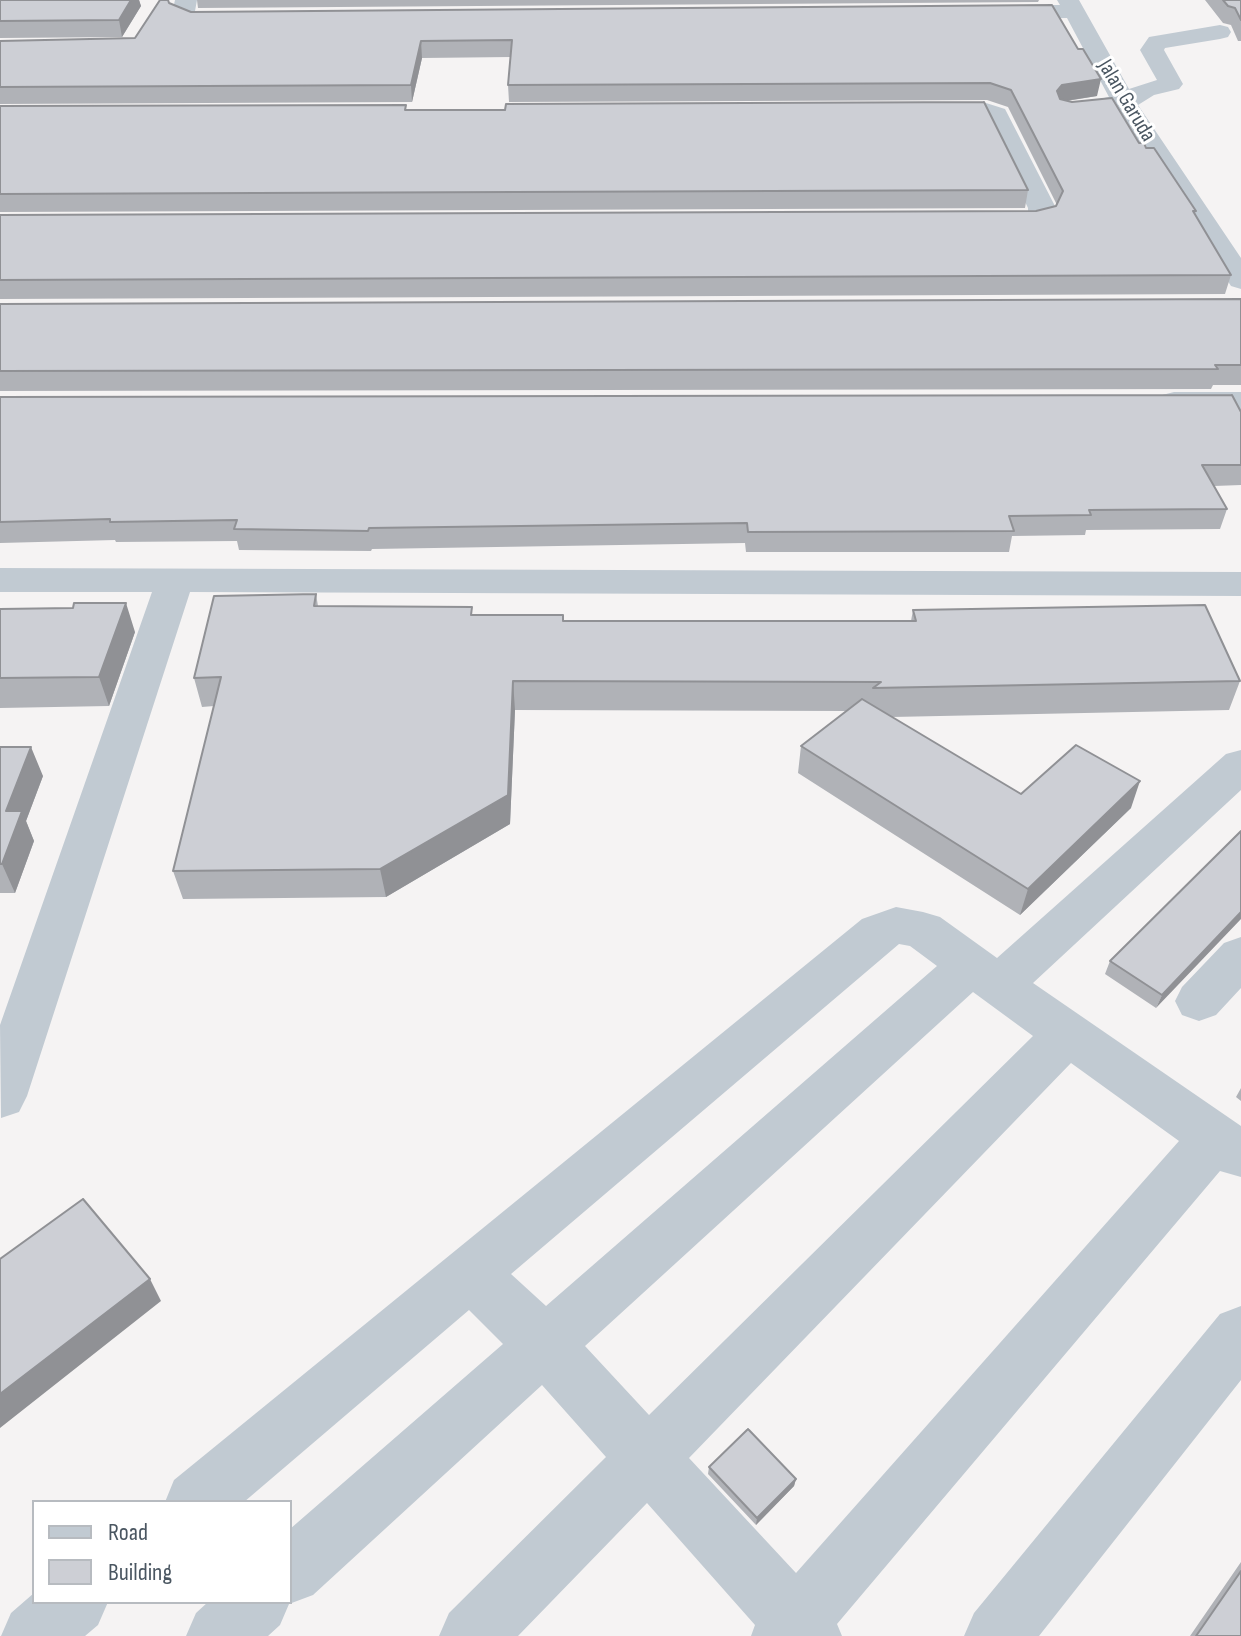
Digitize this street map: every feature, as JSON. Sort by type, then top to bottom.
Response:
[{"type":"street","points":[[186,0],[183,13],[186,17],[257,18]]},
{"type":"street","points":[[981,12],[1071,6]]},
{"type":"street","name":"Jalan Garuda","points":[[1071,6],[1124,103],[1241,280]]},
{"type":"street","points":[[1068,110],[1124,103],[1146,89],[1171,84],[1152,50],[1157,42],[1176,36],[1220,32]]},
{"type":"street","points":[[907,110],[986,110],[996,114],[1042,208],[1041,216],[1032,219],[953,219]]},
{"type":"street","points":[[1146,402],[1241,402]]},
{"type":"street","points":[[0,580],[1241,584]]},
{"type":"street","points":[[1,1096],[175,581]]},
{"type":"street","points":[[292,1570],[544,1344],[1241,765]]},
{"type":"street","points":[[198,1500],[879,932],[896,925],[923,930],[1228,1146],[796,1631],[544,1344],[472,1274]]},
{"type":"street","points":[[1199,1001],[1241,956]]},
{"type":"street","points":[[472,1636],[1068,1033]]},
{"type":"street","points":[[997,1636],[1241,1334]]},
{"type":"street","points":[[34,1636],[73,1604]]},
{"type":"street","points":[[219,1636],[255,1604]]},
{"type":"building","points":[[0,0],[131,0],[119,20],[0,21]]},
{"type":"building","points":[[160,0],[168,0],[191,12],[1052,5],[1078,49],[1083,49],[1101,79],[1062,85],[1057,91],[1060,99],[1072,102],[1112,98],[1139,143],[1144,143],[1146,148],[1154,148],[1196,211],[1193,211],[1231,275],[0,280],[0,215],[1036,211],[1056,206],[1063,191],[1011,90],[990,83],[508,85],[512,40],[421,41],[411,85],[0,87],[0,41],[135,38]]},
{"type":"building","points":[[1223,0],[1241,0],[1241,20],[1235,8]]},
{"type":"building","points":[[984,102],[1028,190],[0,194],[0,106],[406,105],[405,110],[505,110],[506,104]]},
{"type":"building","points":[[1241,299],[1241,365],[1215,365],[1218,369],[0,371],[0,304]]},
{"type":"building","points":[[1232,395],[1241,412],[1241,465],[1202,465],[1227,509],[1089,510],[1091,515],[1009,516],[1014,531],[748,532],[747,523],[369,528],[368,531],[234,529],[237,520],[0,522],[0,397]]},
{"type":"building","points":[[316,594],[314,606],[472,607],[471,615],[563,615],[563,621],[916,621],[913,610],[1205,605],[1240,681],[873,688],[881,682],[513,681],[508,795],[380,869],[173,871],[221,677],[194,678],[214,596]]},
{"type":"building","points":[[74,603],[126,603],[99,677],[0,678],[0,609],[73,608]]},
{"type":"building","points":[[862,699],[1021,794],[1076,745],[1140,781],[1028,889],[801,746]]},
{"type":"building","points":[[0,747],[31,747],[6,811],[22,811],[2,864],[0,864]]},
{"type":"building","points":[[1241,831],[1241,912],[1162,995],[1110,961]]},
{"type":"building","points":[[83,1199],[150,1279],[0,1394],[0,1259]]},
{"type":"building","points":[[748,1429],[796,1479],[757,1518],[709,1467]]},
{"type":"building","points":[[1241,1571],[1241,1636],[1196,1636]]}]
